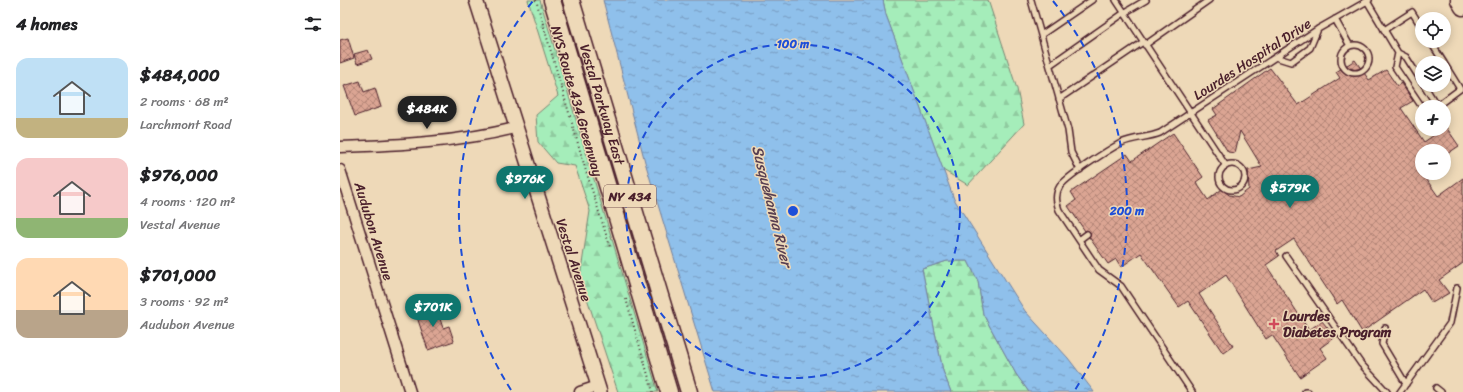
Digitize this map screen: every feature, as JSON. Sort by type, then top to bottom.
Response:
[{"type":"main road","name":"Vestal Parkway East","points":[[552,0],[669,392]]},
{"type":"main road","name":"Vestal Parkway East","points":[[571,0],[689,392]]},
{"type":"main road","points":[[1459,0],[1463,7]]},
{"type":"street","name":"Vestal Avenue","points":[[476,0],[515,128],[599,389]]},
{"type":"street","points":[[340,147],[394,145],[490,134],[515,128]]},
{"type":"street","name":"Audubon Avenue","points":[[340,170],[410,392]]},
{"type":"street","points":[[580,392],[599,389]]},
{"type":"lane","points":[[1031,0],[1068,130],[1071,152],[1080,170]]},
{"type":"lane","points":[[1041,36],[1092,0]]},
{"type":"lane","points":[[1116,0],[1190,114],[1226,166]]},
{"type":"lane","points":[[1050,65],[1124,13],[1146,0]]},
{"type":"lane","points":[[1059,99],[1210,0]]},
{"type":"lane","points":[[1368,1],[1398,53],[1406,57],[1415,71]]},
{"type":"lane","name":"Lourdes Hospital Drive","points":[[1079,240],[1059,210],[1055,200],[1061,186],[1080,170],[1122,143],[1152,136],[1190,114],[1318,29],[1368,1]]},
{"type":"lane","points":[[1384,30],[1412,12],[1415,17]]},
{"type":"lane","points":[[1335,19],[1350,46]]},
{"type":"lane","points":[[1275,57],[1290,62],[1310,48],[1318,29]]},
{"type":"lane","points":[[1350,46],[1359,46],[1368,54],[1367,65],[1362,71],[1350,71],[1343,65],[1343,52],[1350,46]]},
{"type":"lane","points":[[1398,53],[1395,67],[1417,100]]},
{"type":"lane","points":[[1444,100],[1460,89],[1451,74]]},
{"type":"lane","points":[[1226,166],[1238,166],[1244,172],[1244,180],[1236,189],[1224,187],[1219,180],[1220,172],[1226,166]]},
{"type":"lane","points":[[1087,234],[1079,240],[1099,270],[1121,286],[1192,392]]},
{"type":"lane","points":[[1286,256],[1361,364],[1387,392]]},
{"type":"lane","points":[[1400,392],[1450,323],[1457,288]]},
{"type":"lane","points":[[1385,328],[1382,344],[1406,384]]},
{"type":"path","name":"NYS Route 434 Greenway","points":[[536,0],[586,171],[613,254]]},
{"type":"path","points":[[624,292],[653,392]]},
{"type":"green space","points":[[528,0],[540,0],[658,392],[618,392],[580,277],[590,211],[575,166],[556,163],[538,142],[536,115],[558,96]]},
{"type":"green space","points":[[883,0],[988,0],[1017,89],[1024,124],[968,185],[943,170],[886,15]]},
{"type":"green space","points":[[947,261],[968,261],[978,281],[983,314],[1016,374],[1029,392],[951,392],[943,371],[922,269]]},
{"type":"water","name":"Susquehanna River","points":[[603,0],[883,0],[886,15],[954,199],[1025,311],[1068,358],[1094,392],[1029,392],[1016,374],[983,314],[978,281],[968,261],[947,261],[922,269],[943,371],[951,392],[715,392],[645,162]]},
{"type":"building","points":[[348,38],[354,58],[340,63],[340,40]]},
{"type":"building","points":[[368,50],[372,59],[357,64],[354,54]]},
{"type":"building","points":[[1355,60],[1369,80],[1386,70],[1397,86],[1401,83],[1413,101],[1401,108],[1415,129],[1415,136],[1420,136],[1424,142],[1433,136],[1451,136],[1451,134],[1459,146],[1451,151],[1451,144],[1415,144],[1415,180],[1427,180],[1438,196],[1463,178],[1463,263],[1439,280],[1449,293],[1432,303],[1423,289],[1362,332],[1342,300],[1337,304],[1294,239],[1276,251],[1279,256],[1266,265],[1309,330],[1322,321],[1335,337],[1320,348],[1327,358],[1300,377],[1272,335],[1266,339],[1226,275],[1199,294],[1233,346],[1223,353],[1188,301],[1179,307],[1141,253],[1121,267],[1116,259],[1108,264],[1089,237],[1090,232],[1085,231],[1068,206],[1076,200],[1071,192],[1127,154],[1132,161],[1173,133],[1203,177],[1196,182],[1208,200],[1222,189],[1229,195],[1239,197],[1249,189],[1248,170],[1262,167],[1240,131],[1235,153],[1228,152],[1208,120],[1217,115],[1213,109],[1270,68],[1298,105],[1340,78],[1336,72]]},
{"type":"building","points":[[360,81],[364,92],[375,88],[381,107],[355,116],[344,86]]},
{"type":"building","points":[[435,304],[443,328],[449,326],[454,341],[428,350],[415,311]]},
{"type":"place","name":"Lourdes Diabetes Program","points":[[1274,324]]}]
